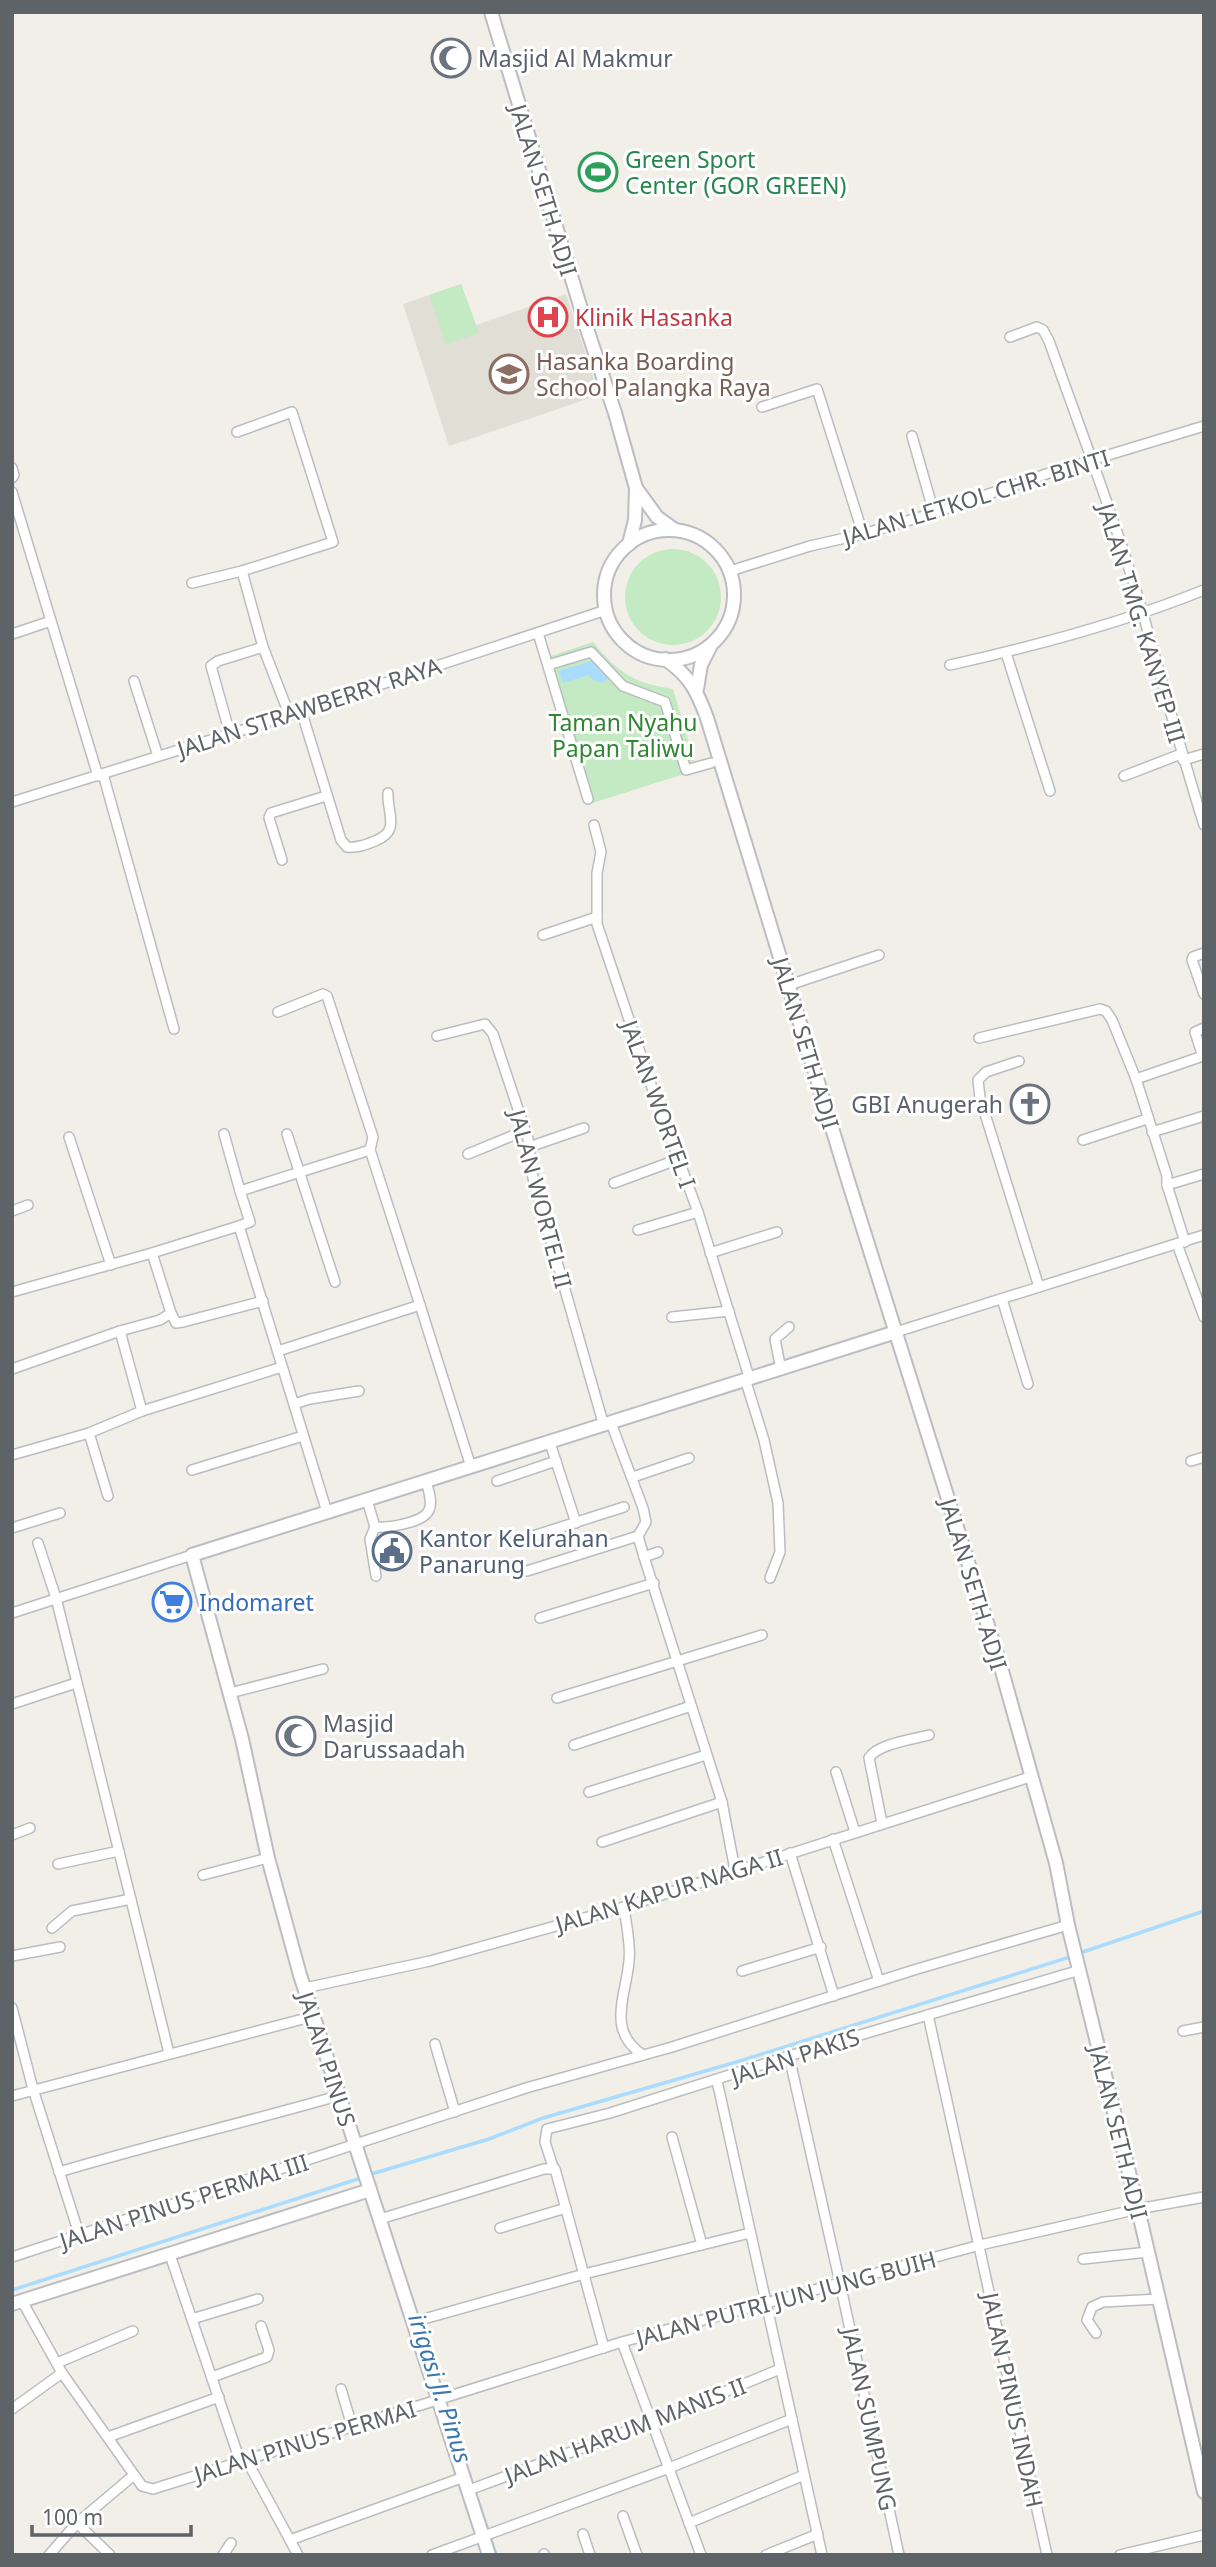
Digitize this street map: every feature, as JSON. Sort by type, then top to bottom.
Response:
[{"type":"street","name":"JALAN SETH ADJI","points":[[491,12],[636,488]]},
{"type":"street","name":"JALAN TMG. KANYEP III","points":[[1010,337],[1037,327],[1043,330],[1093,461],[1142,613],[1204,825]]},
{"type":"street","points":[[762,407],[817,389],[863,534]]},
{"type":"street","points":[[192,583],[242,571],[333,542],[292,412],[237,432]]},
{"type":"street","name":"JALAN LETKOL CHR. BINTI","points":[[730,571],[810,546],[934,513],[1049,473],[1204,426]]},
{"type":"street","points":[[912,436],[934,513]]},
{"type":"street","points":[[12,468],[12,478]]},
{"type":"street","points":[[636,488],[657,517],[675,530],[694,535],[712,546],[730,571],[734,587],[732,613],[702,660],[697,690]]},
{"type":"street","points":[[629,544],[635,520],[636,488]]},
{"type":"street","points":[[12,492],[100,775],[174,1029]]},
{"type":"street","points":[[675,530],[650,533],[629,544],[616,558],[608,574],[604,592],[606,610],[614,629],[627,644],[645,655],[665,659],[696,654],[713,642]]},
{"type":"street","points":[[242,571],[263,647],[289,714]]},
{"type":"street","points":[[950,665],[1006,653],[1142,613],[1204,590]]},
{"type":"street","name":"JALAN STRAWBERRY RAYA","points":[[12,802],[230,734],[606,610]]},
{"type":"street","points":[[12,634],[51,621]]},
{"type":"street","points":[[538,633],[587,799]]},
{"type":"street","points":[[230,734],[211,666],[218,661],[263,647]]},
{"type":"street","points":[[548,665],[591,652],[623,686],[666,702],[686,770],[711,763]]},
{"type":"street","points":[[1006,653],[1050,791]]},
{"type":"street","points":[[665,659],[697,690]]},
{"type":"street","points":[[134,681],[158,756]]},
{"type":"street","name":"JALAN SETH ADJI","points":[[697,690],[1000,1664],[1056,1863],[1068,1925],[1204,2492]]},
{"type":"street","points":[[301,710],[341,840],[347,847],[352,848],[380,839],[390,831],[388,793]]},
{"type":"street","points":[[1124,776],[1182,757],[1204,754]]},
{"type":"street","points":[[282,860],[269,818],[271,813],[327,796]]},
{"type":"street","name":"JALAN WORTEL I","points":[[594,825],[601,852],[597,873],[597,924],[621,999],[698,1212],[729,1311],[764,1440],[778,1503],[779,1552],[770,1578]]},
{"type":"street","points":[[543,935],[597,917]]},
{"type":"street","points":[[1204,953],[1196,955],[1192,960],[1204,993]]},
{"type":"street","points":[[789,985],[879,955]]},
{"type":"street","points":[[278,1012],[323,994],[327,996],[373,1136],[370,1150],[471,1467]]},
{"type":"street","points":[[979,1038],[1100,1009],[1106,1011],[1136,1079],[1167,1176],[1181,1243],[1204,1317]]},
{"type":"street","name":"JALAN WORTEL II","points":[[436,1037],[475,1025],[485,1024],[489,1028],[529,1147],[533,1178],[608,1425],[632,1477],[646,1522],[638,1536]]},
{"type":"street","points":[[1136,1079],[1200,1057],[1202,1054],[1195,1032],[1204,1028]]},
{"type":"street","points":[[1019,1061],[986,1072],[978,1080],[980,1098],[1039,1287]]},
{"type":"street","points":[[1152,1132],[1204,1116]]},
{"type":"street","points":[[1083,1140],[1147,1119]]},
{"type":"street","points":[[529,1147],[584,1128]]},
{"type":"street","points":[[468,1154],[524,1131]]},
{"type":"street","points":[[12,1292],[250,1222],[223,1134]]},
{"type":"street","points":[[287,1134],[335,1282]]},
{"type":"street","points":[[69,1138],[111,1265]]},
{"type":"street","points":[[240,1191],[370,1150]]},
{"type":"street","points":[[614,1183],[679,1159]]},
{"type":"street","points":[[1167,1185],[1204,1174]]},
{"type":"street","points":[[12,1211],[28,1205]]},
{"type":"street","points":[[638,1230],[698,1212]]},
{"type":"street","points":[[239,1226],[327,1512]]},
{"type":"street","points":[[710,1253],[777,1232]]},
{"type":"street","points":[[12,1613],[1204,1236]]},
{"type":"street","points":[[152,1253],[176,1323],[263,1301]]},
{"type":"street","points":[[1002,1299],[1028,1384]]},
{"type":"street","points":[[278,1351],[420,1305]]},
{"type":"street","points":[[673,1317],[729,1311]]},
{"type":"street","points":[[12,1369],[120,1331],[160,1320],[171,1313]]},
{"type":"street","points":[[781,1370],[775,1339],[789,1327]]},
{"type":"street","points":[[120,1331],[142,1411]]},
{"type":"street","points":[[12,1455],[89,1433],[142,1411],[282,1367]]},
{"type":"street","points":[[294,1404],[359,1391]]},
{"type":"street","points":[[89,1433],[108,1496]]},
{"type":"street","points":[[192,1470],[303,1436]]},
{"type":"street","points":[[550,1443],[576,1522]]},
{"type":"street","points":[[1191,1461],[1204,1457]]},
{"type":"street","points":[[632,1477],[689,1458]]},
{"type":"street","points":[[497,1480],[556,1461]]},
{"type":"street","points":[[375,1527],[391,1528],[424,1516],[429,1511],[430,1503],[426,1481]]},
{"type":"street","points":[[367,1500],[375,1527],[370,1539],[370,1554],[376,1576]]},
{"type":"street","points":[[514,1542],[624,1507]]},
{"type":"street","points":[[12,1528],[60,1513]]},
{"type":"street","points":[[527,1571],[638,1536],[722,1802],[735,1870]]},
{"type":"street","points":[[38,1544],[56,1598],[170,2053]]},
{"type":"street","points":[[645,1557],[658,1552]]},
{"type":"street","name":"JALAN PINUS","points":[[192,1555],[230,1693],[268,1858],[305,1988],[489,2555]]},
{"type":"street","points":[[540,1618],[654,1583]]},
{"type":"street","points":[[557,1698],[762,1635]]},
{"type":"street","points":[[230,1693],[323,1669]]},
{"type":"street","points":[[12,1704],[76,1683]]},
{"type":"street","points":[[574,1745],[691,1706]]},
{"type":"street","points":[[882,1824],[869,1758],[872,1753],[891,1745],[929,1734]]},
{"type":"street","points":[[589,1792],[706,1755]]},
{"type":"street","points":[[836,1772],[855,1832]]},
{"type":"street","name":"JALAN KAPUR NAGA II","points":[[305,1988],[437,1959],[624,1907],[1030,1777]]},
{"type":"street","points":[[602,1842],[722,1802]]},
{"type":"street","points":[[12,1835],[30,1828]]},
{"type":"street","points":[[833,1839],[879,1981]]},
{"type":"street","points":[[58,1864],[119,1851]]},
{"type":"street","points":[[790,1853],[834,1996]]},
{"type":"street","points":[[203,1875],[268,1858]]},
{"type":"street","points":[[52,1928],[72,1911],[131,1899]]},
{"type":"street","points":[[624,1907],[630,1959],[620,2015],[622,2028],[631,2048],[643,2055]]},
{"type":"street","name":"JALAN PINUS PERMAI III","points":[[12,2258],[526,2088],[1068,1925]]},
{"type":"street","points":[[12,1956],[60,1947]]},
{"type":"street","points":[[741,1971],[821,1947]]},
{"type":"street","name":"JALAN PAKIS","points":[[553,2167],[545,2142],[547,2129],[573,2124],[717,2081],[789,2056],[1080,1968]]},
{"type":"street","points":[[12,2008],[33,2089],[79,2234]]},
{"type":"street","name":"JALAN PINUS INDAH","points":[[928,2015],[1047,2555]]},
{"type":"street","points":[[12,2096],[314,2016]]},
{"type":"street","points":[[1183,2031],[1204,2027]]},
{"type":"street","points":[[435,2044],[455,2112]]},
{"type":"street","name":"JALAN SUMPUNG","points":[[789,2056],[899,2555]]},
{"type":"street","points":[[717,2081],[822,2555]]},
{"type":"street","points":[[60,2172],[145,2146],[230,2127],[341,2095]]},
{"type":"street","points":[[672,2137],[702,2245]]},
{"type":"street","points":[[380,2219],[553,2167],[604,2348]]},
{"type":"street","points":[[50,2555],[77,2523],[134,2475],[62,2373],[17,2303],[170,2255],[369,2187]]},
{"type":"street","name":"JALAN PUTRI JUN JUNG BUIH","points":[[438,2400],[622,2342],[980,2245],[1204,2197]]},
{"type":"street","points":[[500,2228],[566,2208]]},
{"type":"street","points":[[413,2322],[584,2274],[750,2233]]},
{"type":"street","points":[[1083,2259],[1148,2252]]},
{"type":"street","points":[[170,2255],[243,2460],[298,2555]]},
{"type":"street","points":[[192,2319],[258,2299]]},
{"type":"street","points":[[1096,2333],[1087,2320],[1092,2307],[1102,2302],[1159,2299]]},
{"type":"street","points":[[212,2377],[267,2357],[269,2350],[261,2326]]},
{"type":"street","points":[[57,2363],[133,2331]]},
{"type":"street","points":[[622,2342],[701,2555]]},
{"type":"street","name":"JALAN HARUM MANIS II","points":[[290,2540],[652,2422],[780,2369]]},
{"type":"street","points":[[12,2409],[62,2373]]},
{"type":"street","points":[[341,2389],[352,2426]]},
{"type":"street","points":[[108,2437],[219,2397]]},
{"type":"street","name":"JALAN PINUS PERMAI","points":[[134,2475],[142,2486],[153,2489],[438,2400]]},
{"type":"street","points":[[432,2555],[669,2468],[792,2419]]},
{"type":"street","points":[[689,2523],[804,2475]]},
{"type":"street","points":[[623,2516],[637,2555]]},
{"type":"street","points":[[77,2523],[110,2555]]},
{"type":"street","points":[[583,2534],[590,2555]]},
{"type":"street","points":[[766,2555],[818,2534]]},
{"type":"street","points":[[1120,2555],[1204,2535]]},
{"type":"street","points":[[223,2555],[231,2543]]},
{"type":"shaded area","name":"Hasanka Boarding School Palangka Raya","points":[[461,284],[476,325],[566,294],[599,395],[449,446],[403,304]]},
{"type":"green space","points":[[461,284],[479,333],[446,344],[429,295]]},
{"type":"green space","points":[[673,549],[691,553],[707,563],[717,579],[721,597],[717,615],[707,631],[691,641],[673,645],[655,641],[639,631],[629,615],[625,597],[629,579],[639,563],[655,553]]},
{"type":"green space","name":"Taman Nyahu Papan Taliwu","points":[[593,642],[611,662],[628,675],[637,680],[673,689],[697,770],[586,805],[542,659]]},
{"type":"water","points":[[592,661],[608,678],[602,683],[593,680],[589,675],[563,683],[558,671]]},
{"type":"waterway","points":[[1080,1953],[1204,1911]]},
{"type":"waterway","points":[[368,2175],[489,2139],[543,2118],[740,2061],[1073,1956]]},
{"type":"waterway","points":[[12,2290],[361,2178]]},
{"type":"waterway","name":"irigasi Jl. Pinus","points":[[452,2423],[496,2555]]},
{"type":"place","name":"Masjid Al Makmur","points":[[451,58]]},
{"type":"place","name":"Green Sport Center (GOR GREEN)","points":[[598,172]]},
{"type":"place","name":"Klinik Hasanka","points":[[548,317]]},
{"type":"place","name":"Hasanka Boarding School Palangka Raya","points":[[509,374]]},
{"type":"place","name":"GBI Anugerah","points":[[1030,1104]]},
{"type":"place","name":"Kantor Kelurahan Panarung","points":[[392,1551]]},
{"type":"place","name":"Indomaret","points":[[172,1602]]},
{"type":"place","name":"Masjid Darussaadah","points":[[296,1736]]}]
